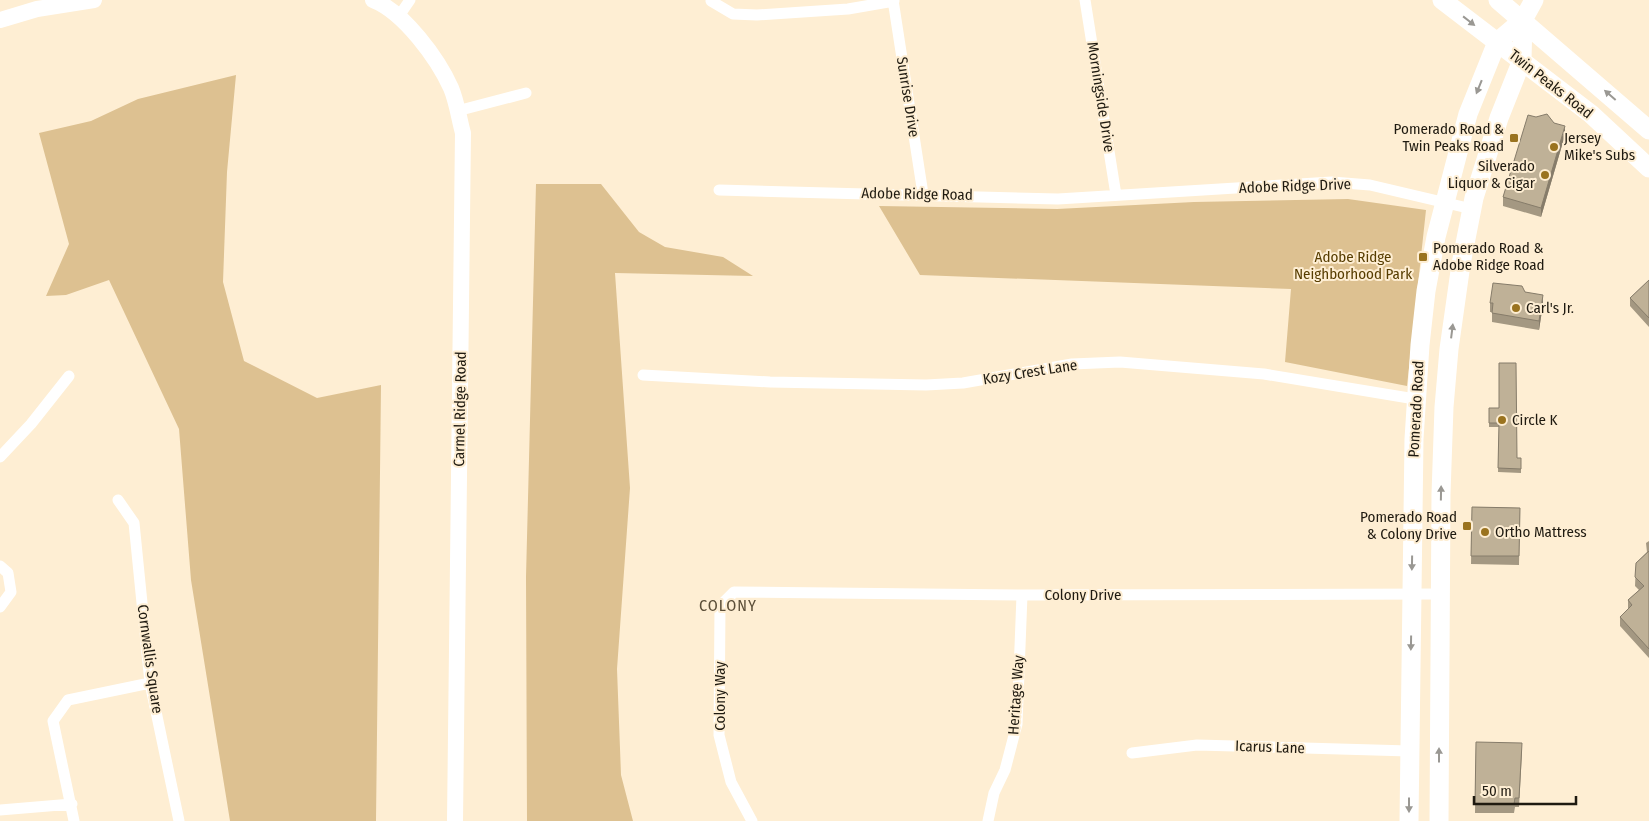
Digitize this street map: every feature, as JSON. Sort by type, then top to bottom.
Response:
[{"type":"main road","name":"Twin Peaks Road","points":[[1442,0],[1603,124],[1649,168]]},
{"type":"main road","name":"Twin Peaks Road","points":[[1498,0],[1649,130]]},
{"type":"main road","name":"Pomerado Road","points":[[1409,821],[1416,400],[1426,291],[1436,237],[1468,114],[1497,42],[1523,20],[1534,0]]},
{"type":"main road","name":"Pomerado Road","points":[[1439,821],[1440,594],[1444,408],[1461,264],[1472,209],[1499,118],[1522,60],[1523,20]]},
{"type":"street","points":[[0,20],[37,9],[94,0]]},
{"type":"street","name":"Carmel Ridge Road","points":[[374,0],[399,16],[435,59],[452,90],[463,133],[455,821]]},
{"type":"street","points":[[399,16],[410,0]]},
{"type":"street","name":"Morningside Drive","points":[[1086,0],[1116,195]]},
{"type":"street","points":[[711,1],[733,14],[757,15],[848,9],[894,1]]},
{"type":"street","name":"Sunrise Drive","points":[[894,1],[923,194]]},
{"type":"street","points":[[457,111],[526,93]]},
{"type":"street","name":"Adobe Ridge Drive","points":[[1116,195],[1332,182],[1370,185],[1472,209]]},
{"type":"street","name":"Adobe Ridge Road","points":[[719,190],[1058,199],[1116,195]]},
{"type":"street","name":"Kozy Crest Lane","points":[[643,375],[770,382],[926,385],[963,383],[1072,364],[1120,362],[1264,374],[1416,400]]},
{"type":"street","points":[[0,457],[31,424],[69,376]]},
{"type":"street","name":"Cornwallis Square","points":[[118,500],[134,523],[150,683],[179,821]]},
{"type":"street","points":[[0,566],[8,573],[11,592],[0,607]]},
{"type":"street","name":"Colony Drive","points":[[728,597],[734,592],[1022,595],[1440,594]]},
{"type":"street","name":"Heritage Way","points":[[988,821],[994,793],[1006,770],[1017,724],[1022,595]]},
{"type":"street","name":"Colony Way","points":[[728,597],[720,606],[719,735],[731,782],[752,821]]},
{"type":"street","points":[[74,821],[72,804],[53,721],[68,700],[150,683]]},
{"type":"street","name":"Icarus Lane","points":[[1132,753],[1196,745],[1409,751]]},
{"type":"street","points":[[0,810],[72,804]]},
{"type":"green space","points":[[236,75],[227,172],[223,282],[244,361],[317,398],[381,385],[376,821],[230,821],[191,580],[179,429],[109,280],[66,295],[46,296],[69,244],[39,133],[91,121],[138,99]]},
{"type":"green space","points":[[536,184],[601,184],[639,232],[665,247],[723,257],[753,276],[615,273],[630,488],[617,669],[621,775],[633,821],[527,821],[526,577]]},
{"type":"green space","name":"Adobe Ridge Neighborhood Park","points":[[1348,199],[1426,210],[1407,386],[1285,362],[1291,289],[920,275],[879,206],[1057,209],[1194,202]]},
{"type":"building","points":[[1547,114],[1554,123],[1565,126],[1541,208],[1503,197],[1528,115],[1536,117]]},
{"type":"building","points":[[1649,280],[1649,318],[1630,298]]},
{"type":"building","name":"Carl's Jr.","points":[[1493,283],[1522,286],[1525,292],[1543,295],[1539,321],[1492,313],[1493,303],[1490,303]]},
{"type":"building","points":[[1499,363],[1516,363],[1517,458],[1521,458],[1521,469],[1498,468],[1499,423],[1489,423],[1489,408],[1499,408]]},
{"type":"building","points":[[1472,507],[1520,508],[1519,556],[1471,556]]},
{"type":"building","points":[[1649,551],[1649,649],[1620,617],[1632,605],[1628,600],[1644,586],[1635,577],[1636,563]]},
{"type":"building","points":[[1476,742],[1522,743],[1519,798],[1515,798],[1514,804],[1475,804]]},
{"type":"place","name":"Pomerado Road & Twin Peaks Road","points":[[1514,138]]},
{"type":"place","name":"Jersey Mike's Subs","points":[[1554,147]]},
{"type":"place","name":"Silverado Liquor & Cigar","points":[[1545,175]]},
{"type":"place","name":"Pomerado Road & Adobe Ridge Road","points":[[1423,257]]},
{"type":"place","name":"Carl's Jr.","points":[[1516,308]]},
{"type":"place","name":"Circle K","points":[[1502,420]]},
{"type":"place","name":"Pomerado Road & Colony Drive","points":[[1467,526]]},
{"type":"place","name":"Ortho Mattress","points":[[1485,532]]},
{"type":"district","name":"COLONY","points":[[728,605]]}]
